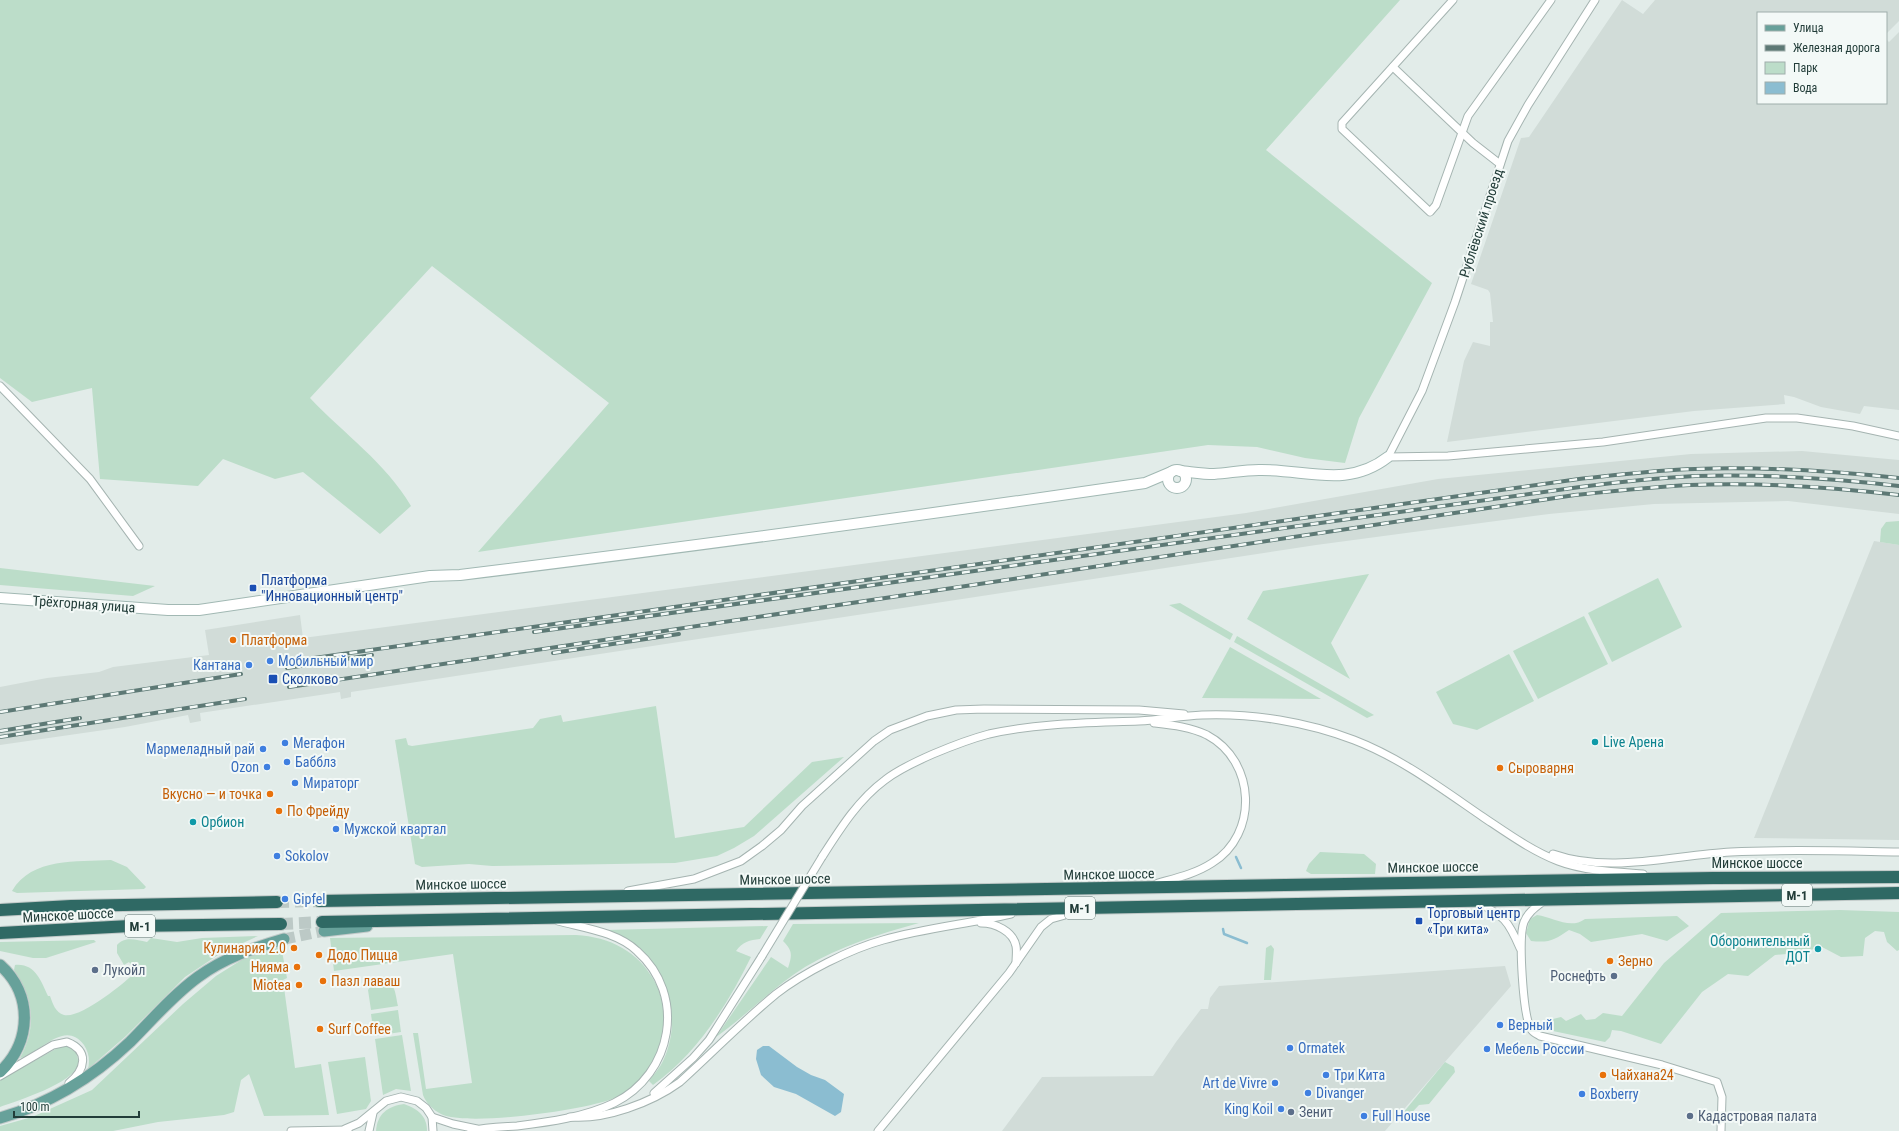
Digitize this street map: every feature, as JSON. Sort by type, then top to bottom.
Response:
[{"type":"highway","name":"Минское шоссе","points":[[319,901],[1687,878],[1899,877]]},
{"type":"highway","name":"М-1","points":[[323,927],[404,921],[1899,893]]},
{"type":"highway","name":"Минское шоссе","points":[[0,910],[71,906],[277,902]]},
{"type":"highway","name":"Минское шоссе","points":[[0,934],[138,926],[281,924]]},
{"type":"main road","points":[[0,1118],[72,1087],[109,1061],[169,1000],[198,976],[234,956],[284,939]]},
{"type":"main road","points":[[0,965],[11,975],[18,987],[23,1000],[25,1017],[22,1036],[18,1048],[10,1061],[0,1072]]},
{"type":"street","points":[[1453,0],[1342,123],[1342,129],[1430,212],[1436,205],[1468,116],[1551,0]]},
{"type":"street","name":"Рублёвский проезд","points":[[1388,457],[1422,391],[1455,302],[1500,164],[1516,124],[1595,0]]},
{"type":"street","points":[[1393,67],[1462,134],[1500,164]]},
{"type":"street","points":[[0,386],[90,479],[138,546]]},
{"type":"street","points":[[1145,483],[1178,487],[1201,477],[1213,474],[1259,470],[1323,476],[1348,474],[1375,467],[1388,457],[1448,456],[1603,442],[1766,418],[1797,418],[1846,425],[1899,436]]},
{"type":"street","points":[[1145,483],[1176,471],[1213,474]]},
{"type":"street","points":[[1176,471],[1168,480],[1178,487]]},
{"type":"street","points":[[1176,471],[1186,478],[1178,487]]},
{"type":"street","name":"Трёхгорная улица","points":[[0,598],[168,610],[199,610],[430,576],[460,575],[685,547],[1145,483]]},
{"type":"street","points":[[588,897],[694,879],[741,861],[781,830],[802,806],[874,740],[890,730],[927,716],[956,710],[984,709],[1139,710],[1203,715],[1245,716],[1317,728],[1355,740],[1392,758],[1411,769],[1505,832],[1546,856],[1579,866],[1687,878]]},
{"type":"street","points":[[648,1099],[685,1066],[709,1040],[845,820],[862,800],[886,779],[926,757],[989,734],[1038,727],[1142,721],[1203,715]]},
{"type":"street","points":[[1141,888],[1188,874],[1212,863],[1224,853],[1234,842],[1241,827],[1246,813],[1247,798],[1245,784],[1240,768],[1234,758],[1208,735],[1192,729],[1142,721]]},
{"type":"street","points":[[1527,844],[1561,857],[1584,862],[1681,859],[1729,852],[1796,850],[1899,852]]},
{"type":"street","points":[[1545,900],[1528,914],[1522,932],[1521,950],[1528,1023],[1531,1031],[1540,1036],[1662,1065],[1717,1082],[1722,1097],[1721,1131]]},
{"type":"street","points":[[1476,901],[1502,916],[1511,926],[1521,950]]},
{"type":"street","points":[[878,1131],[1009,974],[1040,927],[1051,919],[1089,908]]},
{"type":"street","points":[[432,1118],[474,1130],[517,1126],[570,1117],[602,1115],[648,1099],[669,1090],[680,1082],[777,993],[810,973],[852,951],[882,940],[924,930],[972,923],[1030,909]]},
{"type":"street","points":[[546,919],[612,936],[636,950],[653,969],[660,981],[668,1011],[666,1040],[661,1055],[648,1075],[638,1086],[616,1102],[570,1117]]},
{"type":"street","points":[[972,923],[987,923],[1000,927],[1011,935],[1016,946],[1016,963]]},
{"type":"street","points":[[0,1076],[53,1045],[67,1042],[73,1044],[81,1054],[83,1062],[80,1073],[65,1086],[35,1104]]},
{"type":"street","points":[[290,1131],[348,1130],[373,1113],[386,1100],[401,1097],[417,1101],[426,1108],[432,1118],[433,1131]]},
{"type":"street","points":[[369,1131],[373,1113]]},
{"type":"shaded area","points":[[1622,0],[1643,14],[1655,0],[1899,0],[1899,21],[1887,33],[1887,12],[1757,12],[1757,104],[1887,104],[1887,40],[1889,42],[1899,32],[1899,410],[1864,406],[1860,414],[1821,407],[1784,395],[1785,404],[1694,411],[1447,442],[1464,361],[1473,342],[1490,346],[1490,322],[1493,322],[1490,293],[1488,290],[1471,284],[1521,138],[1529,137]]},
{"type":"shaded area","points":[[1802,451],[1899,460],[1899,514],[1788,501],[1654,504],[1549,514],[1316,545],[351,692],[351,697],[341,699],[340,692],[200,713],[201,721],[190,723],[188,715],[125,727],[0,745],[0,687],[47,678],[99,672],[113,667],[209,655],[205,630],[300,615],[303,638],[1246,513],[1438,479],[1691,454]]},
{"type":"shaded area","points":[[1874,541],[1899,545],[1899,840],[1754,838]]},
{"type":"shaded area","points":[[1505,966],[1511,986],[1385,1131],[1002,1131],[1042,1077],[1153,1076],[1201,1009],[1208,1009],[1210,998],[1219,986]]},
{"type":"green space","points":[[0,0],[1400,0],[1266,150],[1432,283],[1359,418],[1345,463],[1305,458],[1257,447],[1208,445],[478,552],[609,403],[432,266],[310,398],[377,462],[401,490],[411,506],[380,534],[303,472],[275,479],[223,459],[198,486],[100,479],[92,388],[32,402],[0,378]]},
{"type":"green space","points":[[1899,521],[1899,545],[1880,542],[1881,529],[1886,522]]},
{"type":"green space","points":[[0,568],[155,586],[133,596],[0,585]]},
{"type":"green space","points":[[1369,574],[1331,643],[1350,679],[1247,619],[1263,591]]},
{"type":"green space","points":[[1658,578],[1682,627],[1612,662],[1588,613]]},
{"type":"green space","points":[[1180,603],[1233,634],[1230,640],[1169,605]]},
{"type":"green space","points":[[1584,616],[1608,664],[1538,699],[1513,651]]},
{"type":"green space","points":[[1237,636],[1374,715],[1367,718],[1234,642]]},
{"type":"green space","points":[[1230,647],[1321,699],[1202,698]]},
{"type":"green space","points":[[1509,654],[1534,701],[1477,730],[1453,724],[1436,692]]},
{"type":"green space","points":[[656,706],[675,838],[744,827],[812,762],[844,757],[754,836],[717,856],[675,863],[492,866],[469,864],[422,867],[415,864],[395,740],[406,738],[408,745],[412,746],[533,728],[540,719],[561,715],[563,722]]},
{"type":"green space","points":[[1320,852],[1364,854],[1376,864],[1375,874],[1311,874],[1306,871],[1309,864]]},
{"type":"green space","points":[[111,860],[127,867],[146,887],[144,889],[17,893],[12,891],[21,880],[31,872],[43,867],[70,862]]},
{"type":"green space","points":[[1840,910],[1899,912],[1899,950],[1897,951],[1887,942],[1884,932],[1875,931],[1865,938],[1863,956],[1841,957],[1822,947],[1798,953],[1775,955],[1748,976],[1728,974],[1702,992],[1661,1044],[1621,1031],[1612,1030],[1610,1037],[1605,1042],[1553,1031],[1551,1026],[1553,1019],[1561,1017],[1566,1021],[1581,1014],[1586,1020],[1595,1019],[1603,1013],[1622,1016],[1664,963],[1721,913]]},
{"type":"green space","points":[[1537,915],[1567,923],[1579,922],[1585,919],[1677,916],[1689,926],[1667,941],[1642,934],[1591,942],[1580,934],[1569,930],[1552,940],[1543,942],[1531,941],[1526,933],[1530,919]]},
{"type":"green space","points":[[919,923],[860,941],[805,967],[782,983],[716,1037],[771,957],[788,968],[791,953],[783,941],[793,924]]},
{"type":"green space","points":[[768,926],[760,939],[746,942],[736,951],[751,957],[732,993],[710,1027],[683,1059],[669,1073],[653,1085],[649,1081],[662,1064],[669,1046],[672,1030],[672,1014],[669,998],[657,969],[648,956],[633,943],[606,930]]},
{"type":"green space","points":[[576,935],[600,939],[622,948],[640,962],[655,982],[661,998],[663,1015],[662,1033],[658,1050],[650,1065],[640,1079],[627,1091],[612,1099],[577,1108],[526,1116],[475,1119],[455,1118],[441,1114],[426,1101],[423,1095],[413,1033],[418,1033],[426,1089],[472,1083],[453,954],[334,971],[330,938]]},
{"type":"green space","points":[[258,936],[221,953],[185,977],[126,1036],[88,1069],[89,1057],[84,1045],[76,1038],[68,1035],[60,1036],[20,1058],[29,1035],[31,1013],[26,992],[14,970],[15,965],[22,965],[32,970],[40,979],[56,1010],[64,1015],[71,1015],[81,1012],[102,999],[136,972],[129,962],[124,965],[117,953],[117,945],[124,940],[131,939],[147,942],[151,938],[177,942],[202,938]]},
{"type":"green space","points":[[94,940],[96,942],[46,958],[33,958],[0,951],[0,942]]},
{"type":"green space","points":[[1271,945],[1274,949],[1271,980],[1264,980],[1266,948]]},
{"type":"green space","points":[[281,946],[287,978],[283,980],[295,1068],[321,1064],[329,1115],[264,1116],[249,1074],[241,1080],[234,1112],[224,1115],[158,1122],[113,1131],[0,1131],[0,1126],[32,1117],[92,1090],[183,1004],[216,976],[243,959]]},
{"type":"green space","points":[[380,979],[389,982],[394,988],[398,1006],[371,1010],[368,990],[375,980]]},
{"type":"green space","points":[[398,1010],[401,1032],[374,1036],[371,1014]]},
{"type":"green space","points":[[402,1035],[411,1091],[396,1089],[383,1095],[375,1039]]},
{"type":"green space","points":[[61,1046],[69,1047],[76,1052],[79,1064],[74,1071],[56,1085],[32,1096],[0,1107],[0,1080]]},
{"type":"green space","points":[[365,1057],[371,1101],[366,1109],[337,1114],[328,1062]]},
{"type":"green space","points":[[1445,1062],[1454,1067],[1455,1072],[1429,1104],[1419,1105],[1404,1121],[1398,1119]]},
{"type":"green space","points":[[404,1104],[414,1108],[421,1114],[427,1126],[427,1131],[376,1131],[379,1120],[384,1112],[398,1105]]},
{"type":"water","points":[[763,1046],[769,1046],[797,1067],[811,1075],[825,1080],[844,1094],[841,1112],[835,1116],[796,1094],[774,1087],[761,1075],[756,1059],[757,1050]]},
{"type":"waterway","points":[[1236,857],[1241,868]]},
{"type":"waterway","points":[[1223,929],[1224,934],[1247,943]]},
{"type":"tunnel","points":[[277,902],[319,901]]},
{"type":"tunnel","points":[[281,924],[322,922]]},
{"type":"tunnel","points":[[284,939],[324,931]]},
{"type":"railway","points":[[286,662],[1579,479],[1666,470],[1720,468],[1822,471],[1899,478]]},
{"type":"railway","points":[[534,632],[1623,482],[1695,476],[1772,476],[1899,486]]},
{"type":"railway","points":[[289,687],[1575,495],[1633,489],[1716,484],[1821,488],[1899,495]]},
{"type":"railway","points":[[553,653],[679,634]]},
{"type":"railway","points":[[287,668],[372,655]]},
{"type":"railway","points":[[0,712],[241,674]]},
{"type":"railway","points":[[0,737],[245,699]]},
{"type":"railway","points":[[0,731],[80,718]]},
{"type":"place","name":"Платформа \"Инновационный центр\"","points":[[253,588]]},
{"type":"place","name":"Платформа","points":[[233,640]]},
{"type":"place","name":"Мобильный мир","points":[[270,661]]},
{"type":"place","name":"Кантана","points":[[249,665]]},
{"type":"place","name":"Сколково","points":[[273,679]]},
{"type":"place","name":"Live Арена","points":[[1595,742]]},
{"type":"place","name":"Мегафон","points":[[285,743]]},
{"type":"place","name":"Мармеладный рай","points":[[263,749]]},
{"type":"place","name":"Бабблз","points":[[287,762]]},
{"type":"place","name":"Ozon","points":[[267,767]]},
{"type":"place","name":"Сыроварня","points":[[1500,768]]},
{"type":"place","name":"Мираторг","points":[[295,783]]},
{"type":"place","name":"Вкусно — и точка","points":[[270,794]]},
{"type":"place","name":"По Фрейду","points":[[279,811]]},
{"type":"place","name":"Орбион","points":[[193,822]]},
{"type":"place","name":"Мужской квартал","points":[[336,829]]},
{"type":"place","name":"Sokolov","points":[[277,856]]},
{"type":"place","name":"Gipfel","points":[[285,899]]},
{"type":"place","name":"Торговый центр «Три кита»","points":[[1419,921]]},
{"type":"place","name":"Кулинария 2.0","points":[[294,948]]},
{"type":"place","name":"Оборонительный ДОТ","points":[[1818,949]]},
{"type":"place","name":"Додо Пицца","points":[[319,955]]},
{"type":"place","name":"Зерно","points":[[1610,961]]},
{"type":"place","name":"Нияма","points":[[297,967]]},
{"type":"place","name":"Лукойл","points":[[95,970]]},
{"type":"place","name":"Роснефть","points":[[1614,976]]},
{"type":"place","name":"Пазл лаваш","points":[[323,981]]},
{"type":"place","name":"Miotea","points":[[299,985]]},
{"type":"place","name":"Верный","points":[[1500,1025]]},
{"type":"place","name":"Surf Coffee","points":[[320,1029]]},
{"type":"place","name":"Ormatek","points":[[1290,1048]]},
{"type":"place","name":"Мебель России","points":[[1487,1049]]},
{"type":"place","name":"Три Кита","points":[[1326,1075]]},
{"type":"place","name":"Чайхана24","points":[[1603,1075]]},
{"type":"place","name":"Art de Vivre","points":[[1275,1083]]},
{"type":"place","name":"Divanger","points":[[1308,1093]]},
{"type":"place","name":"Boxberry","points":[[1582,1094]]},
{"type":"place","name":"King Koil","points":[[1281,1109]]},
{"type":"place","name":"Зенит","points":[[1291,1112]]},
{"type":"place","name":"Full House","points":[[1364,1116]]},
{"type":"place","name":"Кадастровая палата","points":[[1690,1116]]}]
